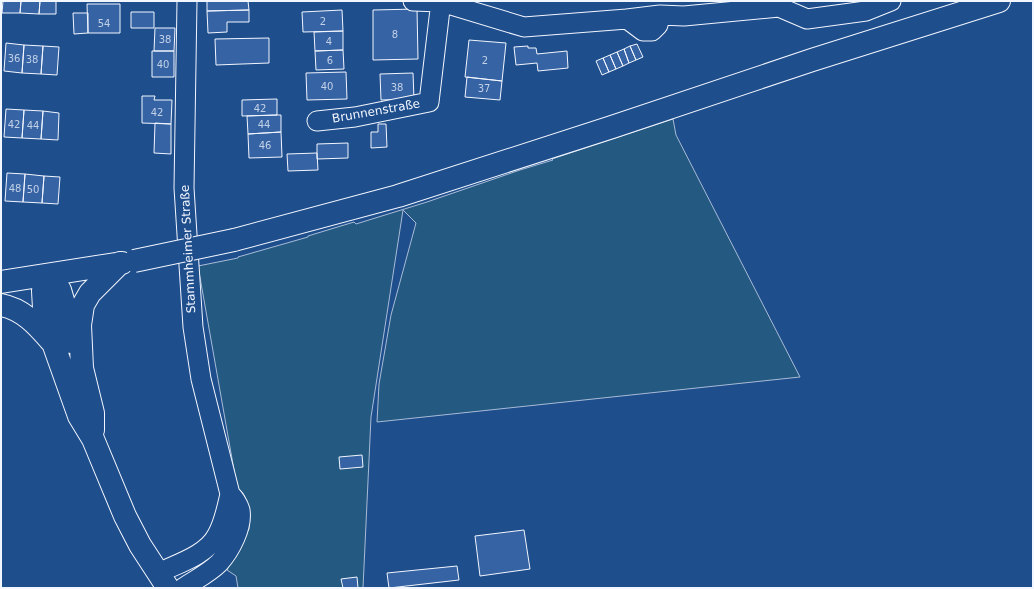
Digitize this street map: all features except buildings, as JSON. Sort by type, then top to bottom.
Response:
[{"type":"main road","points":[[1,282],[47,276],[127,262],[234,240],[398,196],[819,58],[999,1]]},
{"type":"main road","points":[[82,368],[80,325],[83,305],[90,293],[127,262]]},
{"type":"main road","points":[[47,276],[44,291],[44,308],[47,326],[79,416],[93,439],[125,516],[140,545],[163,580]]},
{"type":"main road","points":[[47,276],[60,290],[65,307],[71,342],[82,368],[93,413],[93,439]]},
{"type":"main road","points":[[1,305],[14,308],[31,320],[52,343]]},
{"type":"street","name":"Stammheimer Straße","points":[[163,580],[190,558],[211,544],[221,527],[230,494],[202,379],[193,327],[184,188],[187,1]]},
{"type":"street","points":[[413,1],[442,1],[524,27],[627,19],[643,31],[652,31],[658,25],[660,15],[684,16],[779,4],[807,19],[866,11],[891,1]]},
{"type":"street","name":"Brunnenstraße","points":[[317,121],[355,117],[429,102],[442,1]]},
{"type":"street","name":"Stammheimer Straße","points":[[183,588],[218,564],[228,551],[235,538],[240,523],[240,510],[236,500],[230,494]]},
{"type":"street","points":[[213,588],[215,566]]},
{"type":"shaded area","points":[[673,119],[676,135],[800,377],[377,422],[379,384],[391,315],[416,223],[403,210],[371,417],[363,588],[238,588],[236,576],[227,570],[249,529],[250,516],[247,502],[243,493],[237,487],[198,266],[238,258],[354,222],[356,224],[427,202]]}]
